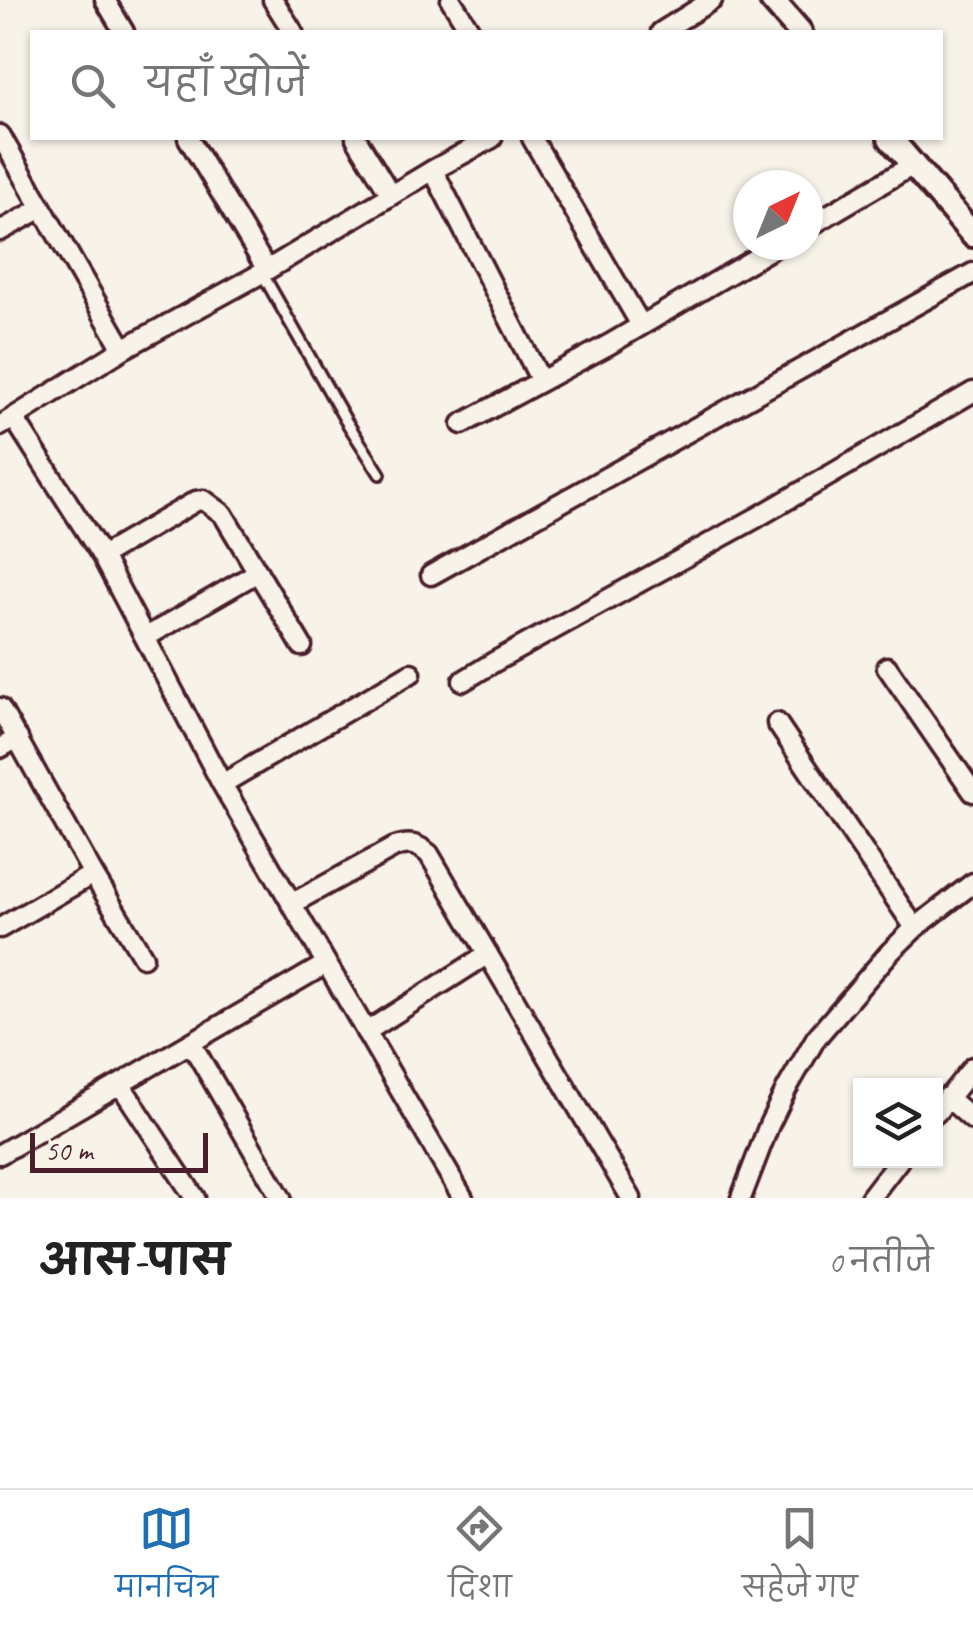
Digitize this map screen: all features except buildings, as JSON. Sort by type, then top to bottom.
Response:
[{"type":"street","points":[[104,0],[123,30]]},
{"type":"street","points":[[274,0],[292,30]]},
{"type":"street","points":[[452,0],[469,30]]},
{"type":"street","points":[[664,30],[712,0]]},
{"type":"street","points":[[772,0],[798,30]]},
{"type":"street","points":[[0,135],[123,349]]},
{"type":"street","points":[[189,140],[264,272]]},
{"type":"street","points":[[357,140],[391,195]]},
{"type":"street","points":[[463,1198],[222,784],[102,556],[7,422],[123,349],[264,272],[488,140]]},
{"type":"street","points":[[533,140],[642,326]]},
{"type":"street","points":[[892,140],[973,236]]},
{"type":"street","points":[[823,218],[913,165]]},
{"type":"street","points":[[433,170],[540,382]]},
{"type":"street","points":[[0,231],[42,208]]},
{"type":"street","points":[[462,424],[642,326],[753,260]]},
{"type":"street","points":[[430,574],[973,273]]},
{"type":"street","points":[[463,681],[973,392]]},
{"type":"street","points":[[102,556],[204,500],[224,514],[302,646]]},
{"type":"street","points":[[146,636],[258,572]]},
{"type":"street","points":[[886,666],[973,792]]},
{"type":"street","points":[[222,784],[410,673]]},
{"type":"street","points":[[0,708],[143,958]]},
{"type":"street","points":[[777,723],[915,928]]},
{"type":"street","points":[[0,748],[18,738]]},
{"type":"street","points":[[290,904],[395,847],[418,844],[429,854],[631,1198]]},
{"type":"street","points":[[0,928],[92,874]]},
{"type":"street","points":[[741,1198],[769,1125],[816,1038],[890,952],[973,884]]},
{"type":"street","points":[[366,1032],[488,954]]},
{"type":"street","points":[[0,1154],[326,964]]},
{"type":"street","points":[[191,1043],[281,1198]]},
{"type":"street","points":[[943,1103],[973,1068]]},
{"type":"street","points":[[120,1084],[195,1198]]},
{"type":"street","points":[[943,1106],[973,1120]]},
{"type":"street","points":[[870,1198],[893,1168]]},
{"type":"lane","points":[[264,272],[346,421],[380,474]]}]
